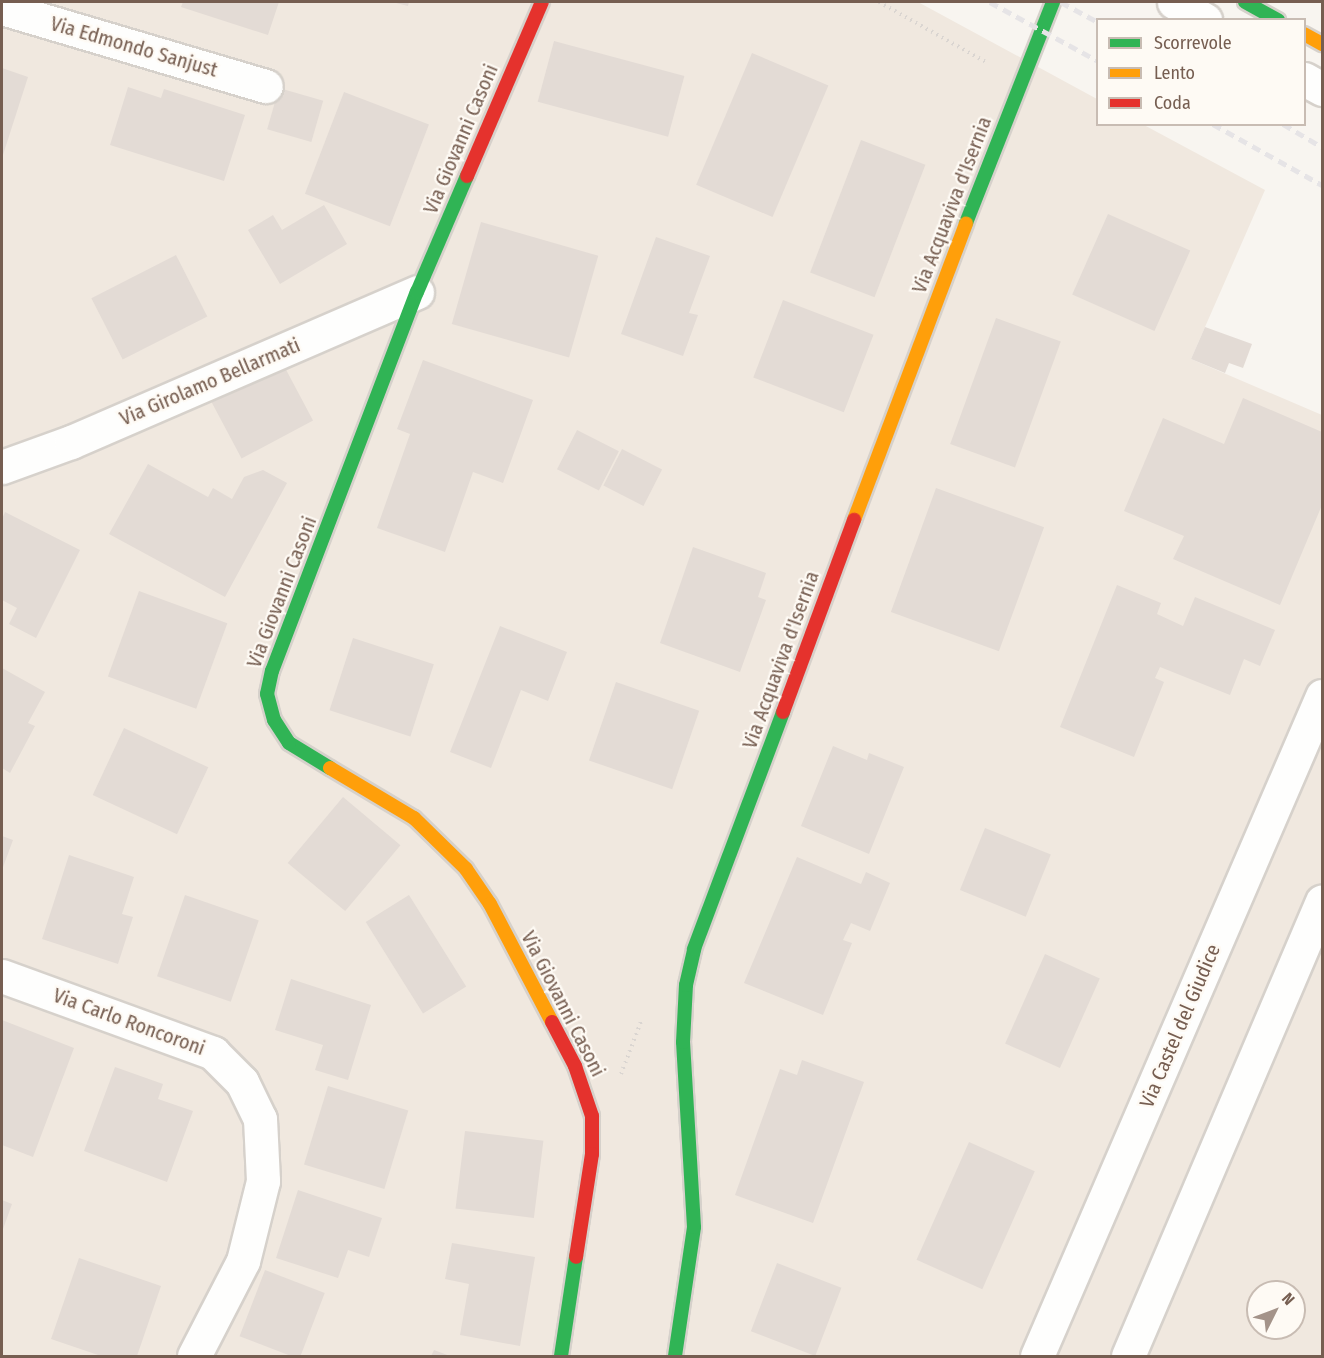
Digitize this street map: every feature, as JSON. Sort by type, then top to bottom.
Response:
[{"type":"main road","name":"Via Giovanni Casoni","points":[[542,2],[417,292],[272,671],[267,694],[270,708],[289,743],[414,818],[466,869],[490,904],[554,1022],[583,1083],[592,1116],[588,1192],[561,1356]]},
{"type":"main road","name":"Via Acquaviva d'Isernia","points":[[675,1356],[694,1227],[694,1176],[683,1042],[686,985],[694,950],[1053,2]]},
{"type":"main road","points":[[1245,2],[1274,18]]},
{"type":"main road","points":[[1306,35],[1323,44]]},
{"type":"street","points":[[1174,2],[1202,18]]},
{"type":"street","name":"Via Edmondo Sanjust","points":[[2,8],[266,86]]},
{"type":"street","points":[[1306,80],[1323,89]]},
{"type":"street","name":"Via Girolamo Bellarmati","points":[[2,467],[71,442],[417,292]]},
{"type":"street","name":"Via Castel del Giudice","points":[[1037,1356],[1323,696]]},
{"type":"street","points":[[1128,1356],[1323,902]]},
{"type":"street","name":"Via Carlo Roncoroni","points":[[2,976],[213,1053],[242,1082],[260,1119],[263,1181],[243,1262],[194,1356]]},
{"type":"path","points":[[879,2],[1021,82]]},
{"type":"path","points":[[592,1116],[620,1078],[644,1016]]},
{"type":"shaded area","points":[[2,2],[918,2],[1096,98],[1096,126],[1146,126],[1265,190],[1191,359],[1322,415],[1322,1356],[2,1356]]},
{"type":"building","points":[[183,2],[279,2],[268,35],[181,7]]},
{"type":"building","points":[[392,2],[409,2],[408,6]]},
{"type":"building","points":[[554,41],[684,76],[668,137],[538,102]]},
{"type":"building","points":[[752,53],[828,85],[773,217],[696,185]]},
{"type":"building","points":[[2,68],[28,77],[2,158]]},
{"type":"building","points":[[128,87],[161,98],[164,89],[245,115],[224,181],[110,145]]},
{"type":"building","points":[[279,88],[323,101],[311,142],[267,129]]},
{"type":"building","points":[[344,92],[429,125],[390,226],[305,194]]},
{"type":"building","points":[[861,140],[925,165],[875,297],[810,273]]},
{"type":"building","points":[[324,205],[347,244],[280,284],[248,230],[273,215],[282,230]]},
{"type":"building","points":[[1108,214],[1190,251],[1154,331],[1072,294]]},
{"type":"building","points":[[481,222],[598,256],[569,358],[452,324]]},
{"type":"building","points":[[656,237],[710,256],[689,313],[698,315],[683,356],[621,334]]},
{"type":"building","points":[[176,255],[207,316],[123,360],[91,298]]},
{"type":"building","points":[[783,300],[874,335],[844,412],[753,377]]},
{"type":"building","points":[[996,318],[1061,342],[1015,468],[950,444]]},
{"type":"building","points":[[1205,327],[1252,344],[1243,368],[1229,363],[1225,373],[1191,359]]},
{"type":"building","points":[[423,360],[533,400],[503,483],[473,472],[445,552],[377,528],[410,434],[397,429]]},
{"type":"building","points":[[283,364],[313,421],[242,459],[211,402]]},
{"type":"building","points":[[1243,398],[1322,432],[1322,505],[1280,605],[1173,559],[1184,536],[1124,511],[1163,418],[1224,444]]},
{"type":"building","points":[[577,430],[619,451],[599,491],[557,469]]},
{"type":"building","points":[[622,449],[662,469],[643,506],[603,486]]},
{"type":"building","points":[[148,464],[208,497],[213,488],[232,499],[244,477],[263,470],[287,483],[225,597],[109,534]]},
{"type":"building","points":[[936,488],[1044,527],[999,651],[891,612]]},
{"type":"building","points":[[5,512],[80,550],[36,638],[9,624],[17,608],[2,600],[2,519]]},
{"type":"building","points":[[693,547],[766,573],[758,597],[766,600],[740,672],[660,643]]},
{"type":"building","points":[[1117,585],[1161,603],[1157,614],[1183,626],[1195,597],[1275,630],[1260,666],[1244,659],[1230,695],[1160,667],[1155,678],[1164,682],[1134,757],[1060,727]]},
{"type":"building","points":[[139,591],[227,623],[196,709],[108,677]]},
{"type":"building","points":[[500,626],[567,652],[548,701],[521,690],[491,768],[450,752]]},
{"type":"building","points":[[353,638],[434,664],[410,737],[330,710]]},
{"type":"building","points":[[2,668],[45,692],[28,723],[35,726],[10,773],[2,768]]},
{"type":"building","points":[[616,682],[699,711],[672,789],[589,760]]},
{"type":"building","points":[[124,728],[208,767],[177,834],[93,795]]},
{"type":"building","points":[[833,746],[867,760],[869,753],[904,767],[869,854],[801,826]]},
{"type":"building","points":[[343,797],[400,845],[345,911],[288,863]]},
{"type":"building","points":[[985,828],[1051,855],[1026,917],[960,890]]},
{"type":"building","points":[[2,836],[13,840],[2,870]]},
{"type":"building","points":[[69,855],[134,877],[122,914],[133,917],[118,964],[42,939]]},
{"type":"building","points":[[797,857],[861,884],[866,872],[890,883],[870,931],[851,923],[843,940],[852,943],[823,1015],[744,983]]},
{"type":"building","points":[[185,895],[259,920],[231,1002],[157,976]]},
{"type":"building","points":[[409,895],[466,987],[423,1014],[366,922]]},
{"type":"building","points":[[1045,954],[1100,978],[1060,1068],[1005,1044]]},
{"type":"building","points":[[291,979],[371,1005],[348,1080],[315,1070],[323,1045],[275,1030]]},
{"type":"building","points":[[2,1020],[74,1048],[33,1157],[2,1145]]},
{"type":"building","points":[[802,1060],[864,1082],[813,1223],[735,1195],[780,1069],[797,1075]]},
{"type":"building","points":[[115,1067],[163,1084],[158,1099],[193,1111],[167,1182],[84,1151]]},
{"type":"building","points":[[328,1086],[408,1111],[384,1189],[304,1164]]},
{"type":"building","points":[[465,1131],[543,1141],[534,1218],[455,1208]]},
{"type":"building","points":[[969,1142],[1035,1171],[982,1289],[917,1260]]},
{"type":"building","points":[[298,1190],[382,1218],[369,1257],[348,1250],[338,1278],[276,1258]]},
{"type":"building","points":[[2,1200],[12,1204],[2,1232]]},
{"type":"building","points":[[452,1243],[535,1257],[520,1346],[460,1335],[469,1284],[445,1279]]},
{"type":"building","points":[[79,1258],[161,1286],[137,1356],[101,1356],[51,1339]]},
{"type":"building","points":[[777,1263],[841,1288],[815,1356],[751,1331]]},
{"type":"building","points":[[265,1270],[325,1293],[301,1356],[291,1356],[240,1336]]},
{"type":"building","points":[[434,1350],[450,1356],[431,1356]]},
{"type":"railway","points":[[990,2],[1096,60]]},
{"type":"railway","points":[[1061,2],[1096,21]]},
{"type":"railway","points":[[1217,126],[1322,185]]},
{"type":"railway","points":[[1286,126],[1322,147]]},
{"type":"traffic: fast","points":[[966,223],[1053,2]]},
{"type":"traffic: fast","points":[[1245,2],[1274,18]]},
{"type":"traffic: fast","points":[[330,768],[289,743],[274,720],[267,694],[272,671],[417,292],[467,176]]},
{"type":"traffic: fast","points":[[675,1356],[694,1227],[683,1042],[686,985],[694,949],[783,712]]},
{"type":"traffic: fast","points":[[561,1356],[576,1257]]},
{"type":"traffic: slow","points":[[1306,35],[1322,44]]},
{"type":"traffic: slow","points":[[854,520],[966,223]]},
{"type":"traffic: slow","points":[[330,768],[414,818],[466,869],[490,904],[552,1022]]},
{"type":"traffic: jam","points":[[467,176],[542,2]]},
{"type":"traffic: jam","points":[[783,712],[854,520]]},
{"type":"traffic: jam","points":[[552,1022],[575,1066],[592,1116],[592,1154],[576,1257]]}]
